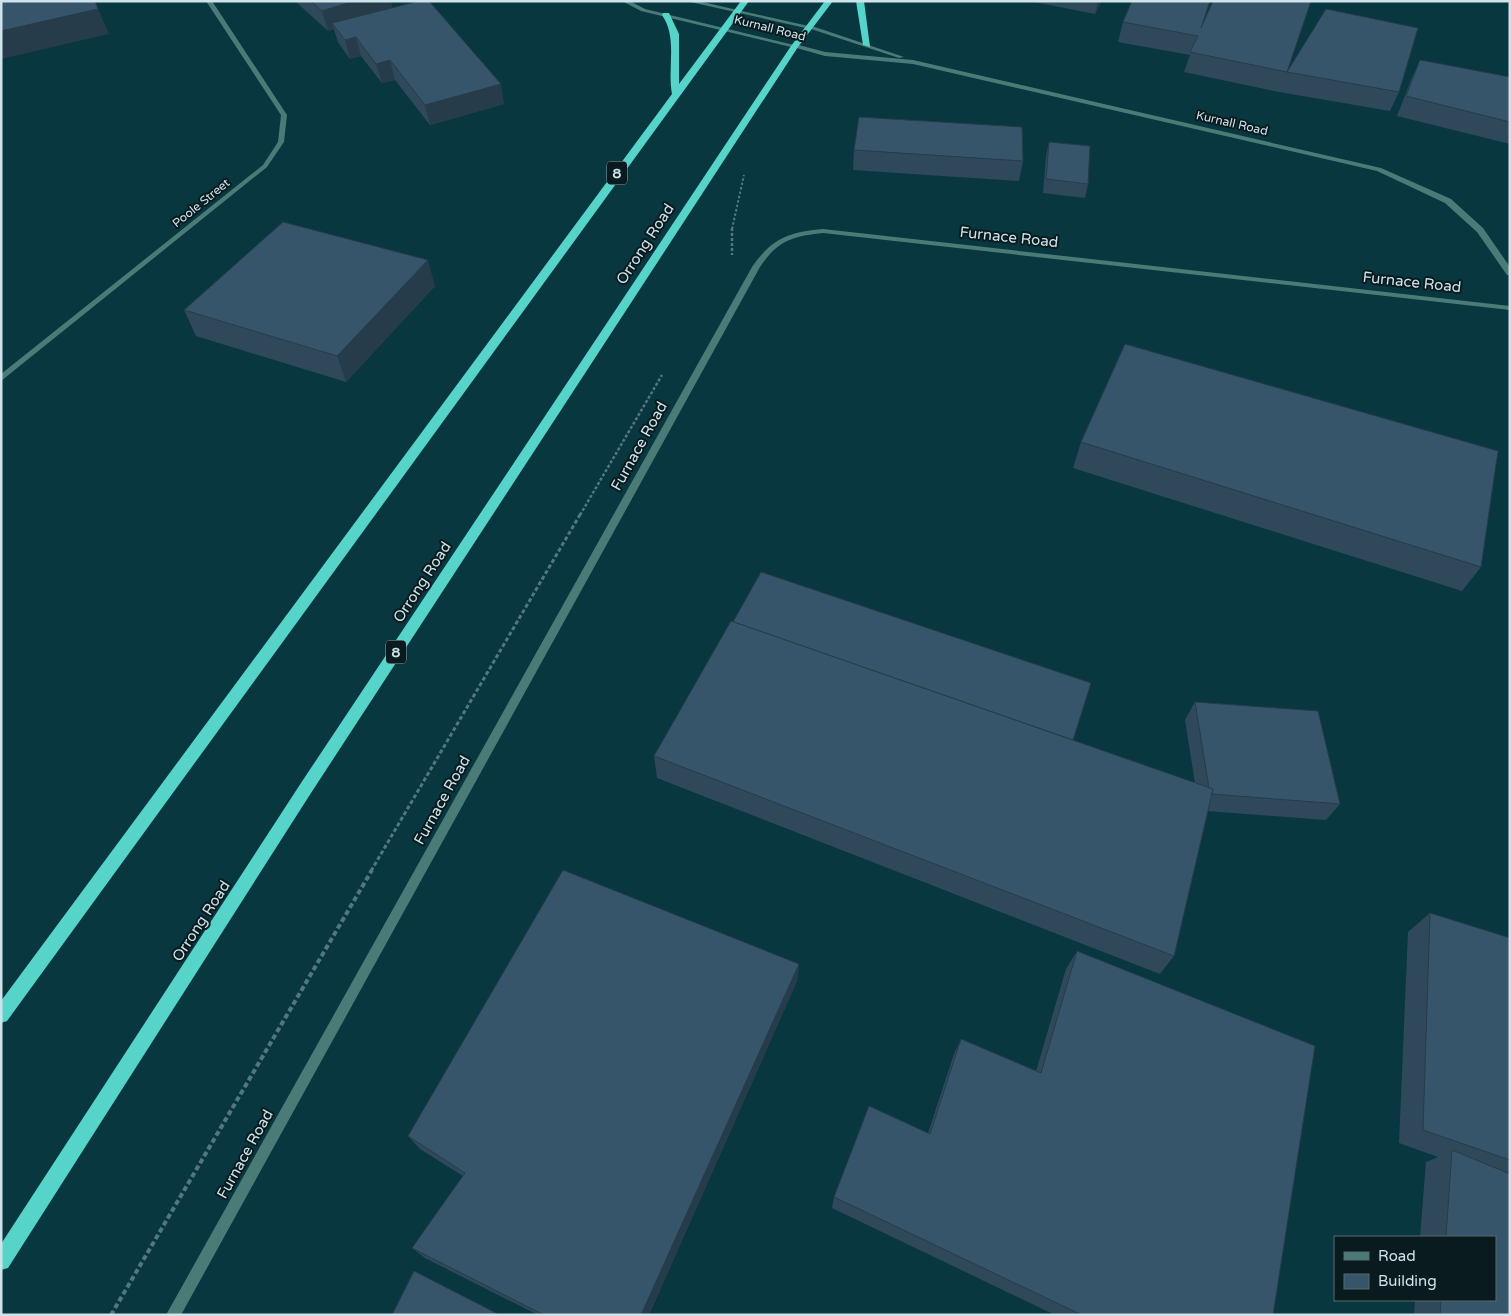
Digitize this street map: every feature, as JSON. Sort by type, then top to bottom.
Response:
[{"type":"highway","name":"8","points":[[1,1015],[745,1]]},
{"type":"highway","name":"Orrong Road","points":[[1,1261],[306,788],[795,46],[829,1]]},
{"type":"highway","points":[[860,1],[860,12],[867,45]]},
{"type":"highway","points":[[666,15],[673,23],[677,36],[674,70],[676,94]]},
{"type":"street","name":"Poole Street","points":[[1,378],[265,166],[281,142],[284,115],[209,1]]},
{"type":"street","name":"Kurnall Road","points":[[625,1],[643,10],[724,28],[825,54],[913,62]]},
{"type":"street","name":"Kurnall Road","points":[[689,1],[810,27],[913,62],[1379,169],[1448,201],[1480,230],[1510,273]]},
{"type":"street","name":"Furnace Road","points":[[173,1315],[766,251],[782,239],[802,233],[823,231],[1510,308]]},
{"type":"path","points":[[732,256],[732,222],[746,167]]},
{"type":"path","points":[[111,1315],[666,368]]},
{"type":"building","points":[[1,1],[95,1],[98,9],[1,31]]},
{"type":"building","points":[[311,1],[354,1],[322,11]]},
{"type":"building","points":[[419,1],[429,1],[501,84],[425,105],[390,60],[376,64],[356,37],[345,40],[332,23]]},
{"type":"building","points":[[1132,1],[1210,1],[1201,28],[1213,1],[1311,1],[1287,72],[1190,52],[1198,36],[1123,22]]},
{"type":"building","points":[[1326,9],[1418,28],[1399,92],[1287,72]]},
{"type":"building","points":[[1420,60],[1510,77],[1510,122],[1406,96]]},
{"type":"building","points":[[859,117],[1022,127],[1023,161],[854,150]]},
{"type":"building","points":[[1049,142],[1090,146],[1088,184],[1046,179]]},
{"type":"building","points":[[283,222],[428,260],[337,356],[184,310]]},
{"type":"building","points":[[1125,344],[1498,451],[1481,567],[1081,442]]},
{"type":"building","points":[[761,572],[1091,683],[1073,740],[733,622]]},
{"type":"building","points":[[731,621],[1213,789],[1174,956],[654,756]]},
{"type":"building","points":[[1195,702],[1318,711],[1340,804],[1212,794],[1213,789],[1209,788]]},
{"type":"building","points":[[563,870],[799,964],[641,1315],[544,1315],[412,1248],[465,1173],[408,1136]]},
{"type":"building","points":[[1430,913],[1510,938],[1510,1160],[1423,1130]]},
{"type":"building","points":[[1077,951],[1315,1046],[1273,1315],[1082,1315],[834,1197],[869,1106],[930,1134],[961,1039],[1041,1073]]},
{"type":"building","points":[[1452,1150],[1510,1174],[1510,1315],[1440,1315],[1441,1301],[1496,1301],[1496,1236],[1446,1236]]},
{"type":"building","points":[[414,1271],[500,1315],[392,1315]]}]
